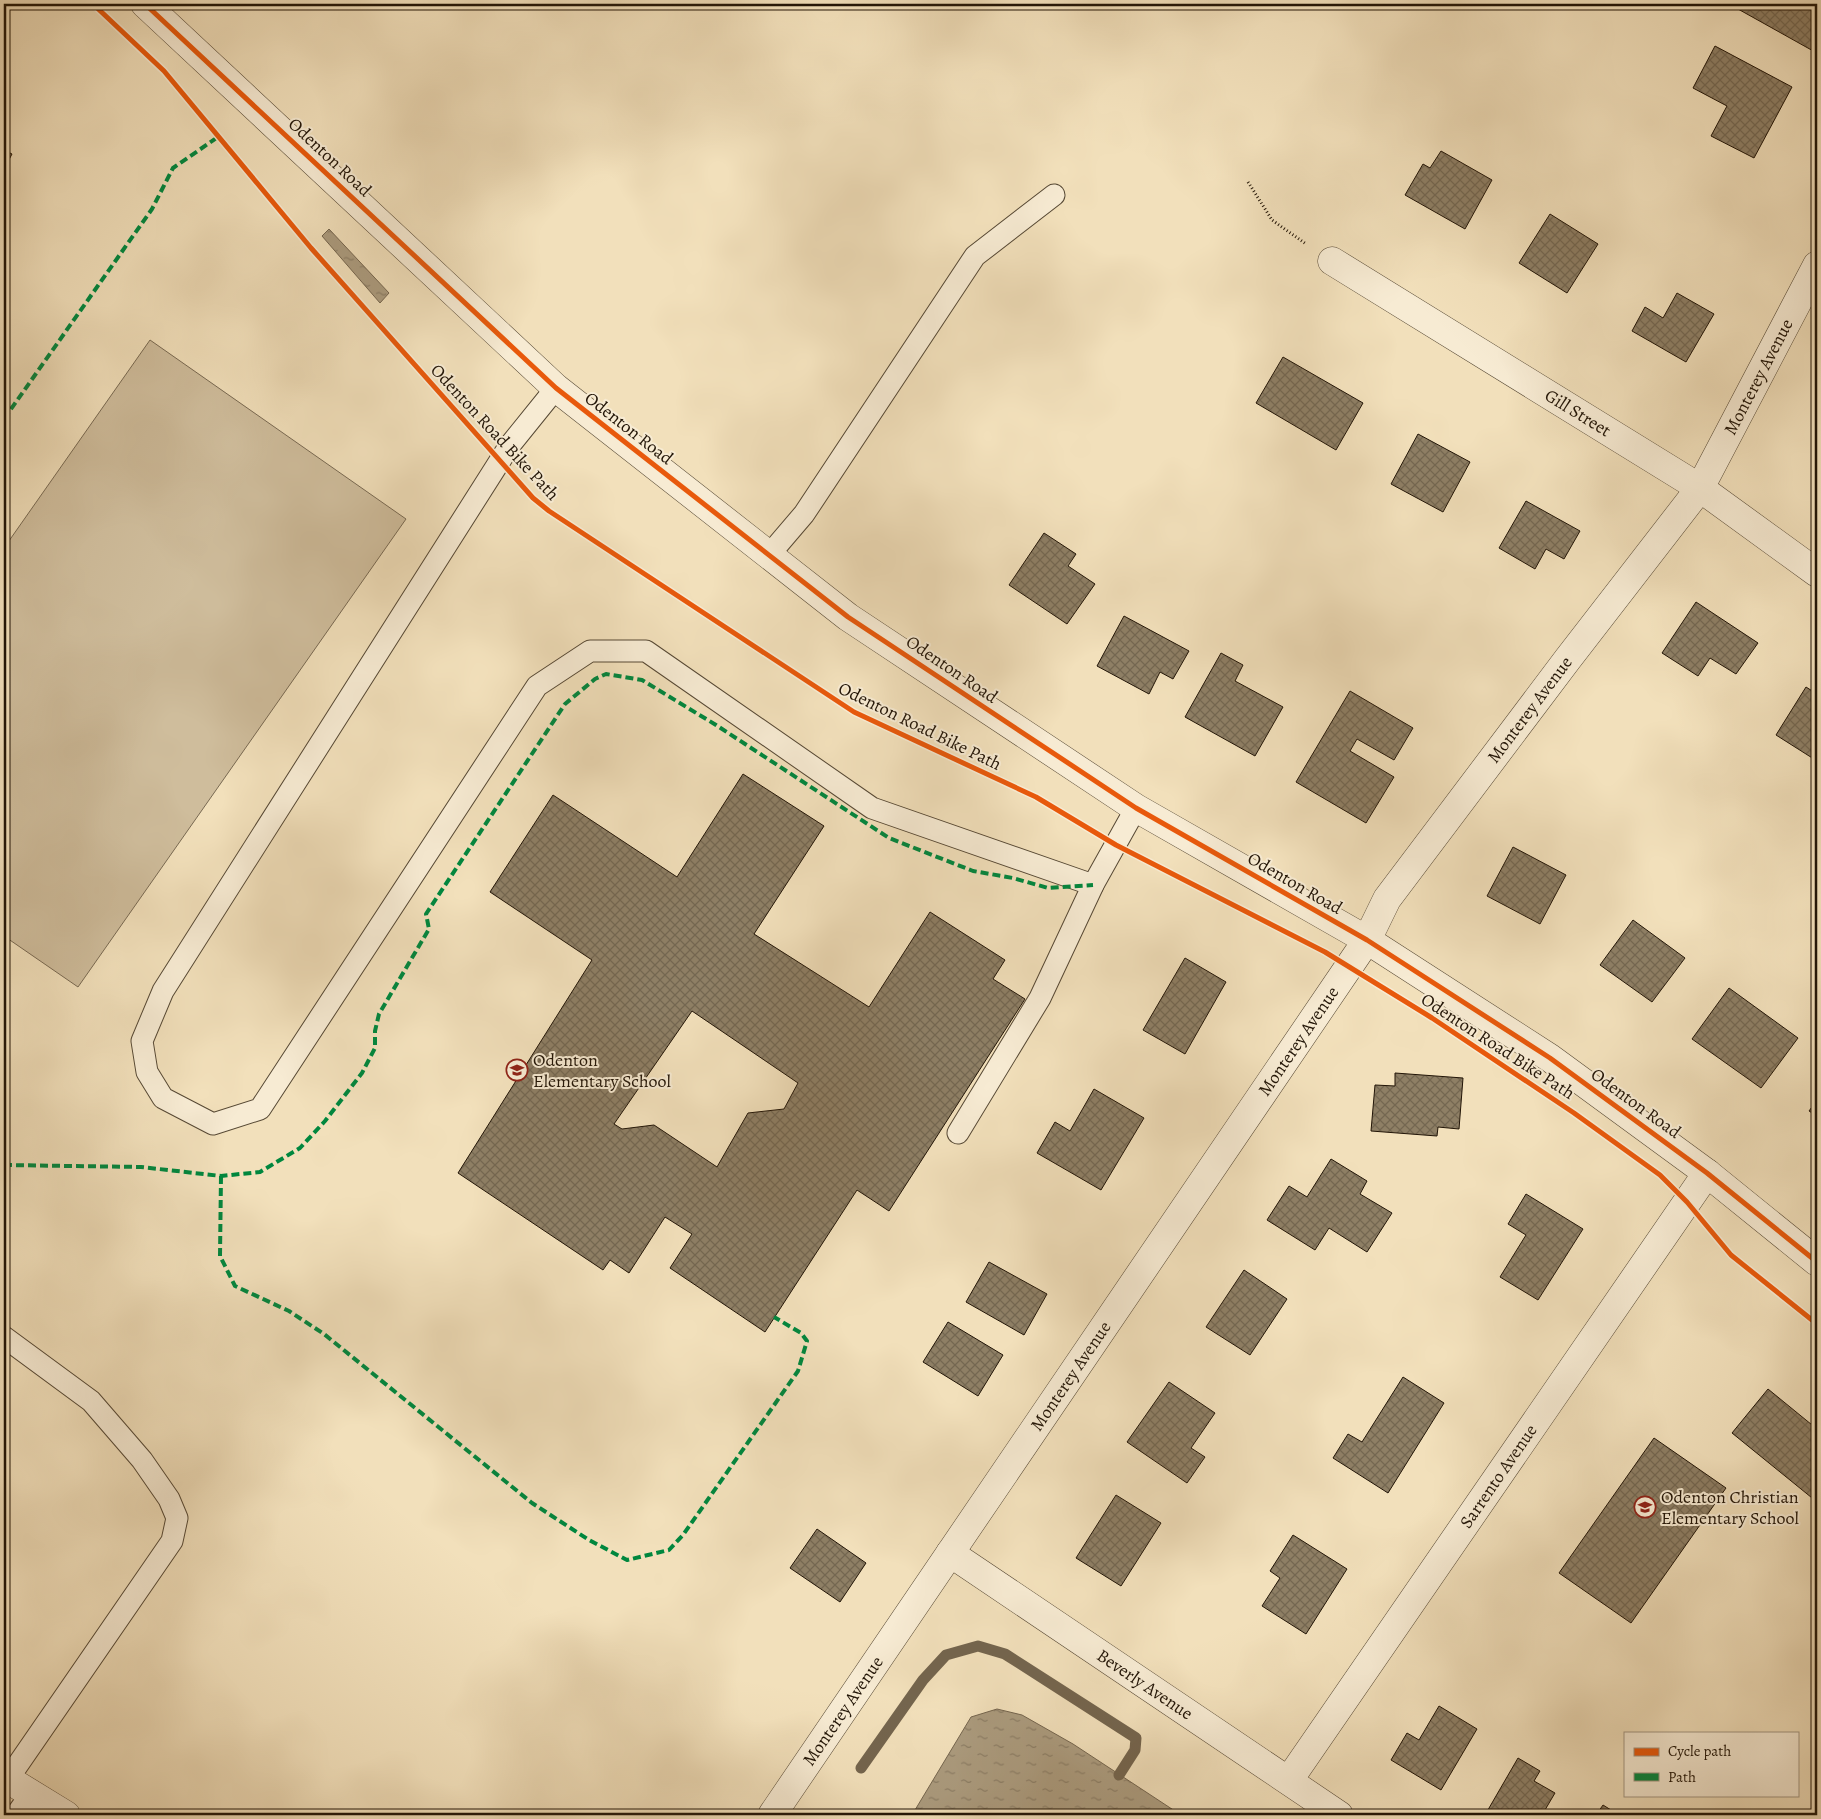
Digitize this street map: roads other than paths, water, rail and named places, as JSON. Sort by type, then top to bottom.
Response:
[{"type":"street","name":"Odenton Road","points":[[145,4],[556,388],[848,617],[1136,808],[1367,940],[1550,1058],[1707,1172],[1817,1262]]},
{"type":"street","name":"Gill Street","points":[[1332,262],[1700,488],[1817,573]]},
{"type":"street","name":"Monterey Avenue","points":[[772,1815],[1367,940],[1387,900],[1567,660],[1700,488],[1817,265]]},
{"type":"street","name":"Sarrento Avenue","points":[[1289,1780],[1707,1172]]},
{"type":"street","name":"Beverly Avenue","points":[[950,1553],[1339,1815]]},
{"type":"street","points":[[6,1778],[24,1804],[66,1815]]},
{"type":"lane","points":[[769,555],[804,514],[975,256],[1054,195]]},
{"type":"lane","points":[[556,388],[510,445],[163,991],[142,1041],[147,1072],[163,1098],[213,1124],[260,1109],[537,686],[590,651],[646,651],[872,808],[1093,884]]},
{"type":"lane","points":[[958,1133],[1040,998],[1093,884],[1136,808]]},
{"type":"lane","points":[[4,1337],[91,1401],[142,1460],[169,1499],[176,1518],[172,1541],[6,1778]]},
{"type":"water","points":[[329,229],[389,293],[380,303],[322,236]]},
{"type":"water","points":[[997,1709],[1022,1715],[1073,1744],[1181,1815],[912,1815],[971,1717]]},
{"type":"waterway","points":[[861,1768],[923,1680],[946,1655],[978,1646],[1005,1654],[1136,1738],[1135,1750],[1119,1775]]},
{"type":"place","name":"Odenton Elementary School","points":[[517,1070]]},
{"type":"place","name":"Odenton Christian Elementary School","points":[[1645,1507]]}]
